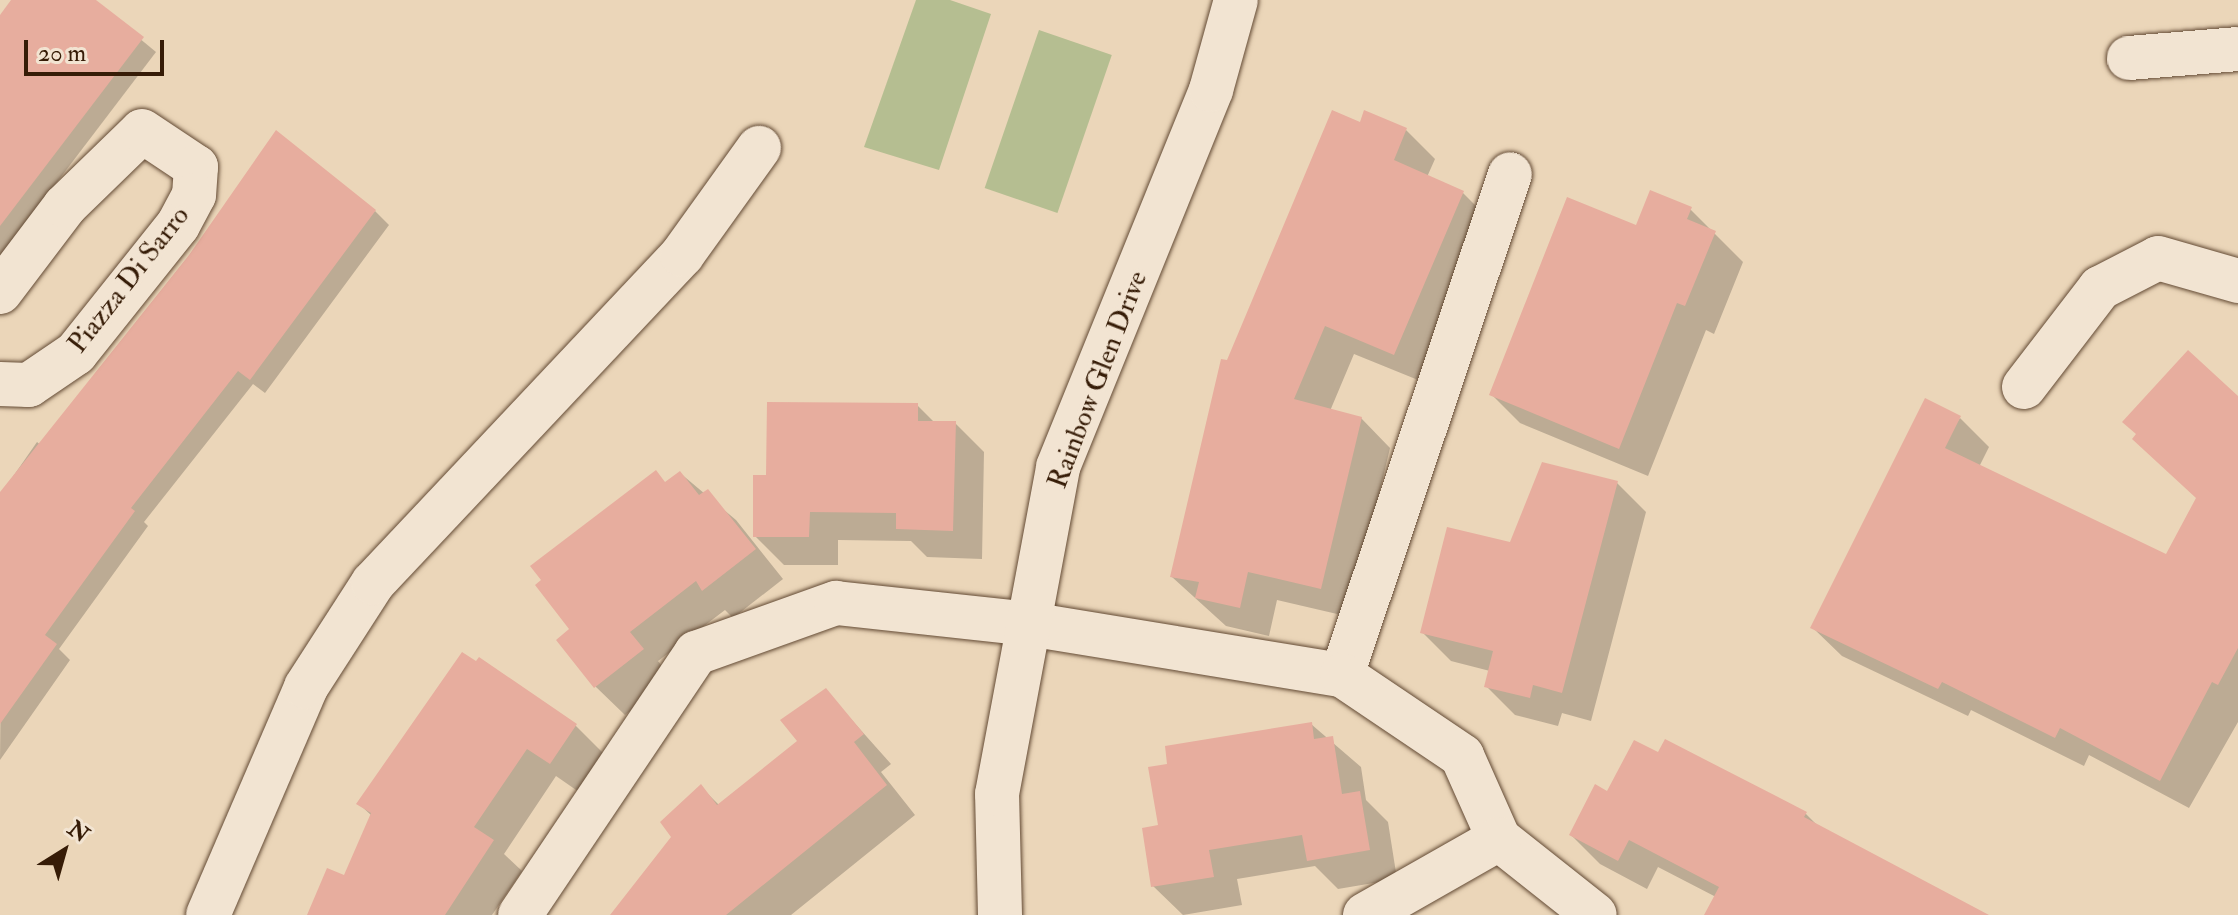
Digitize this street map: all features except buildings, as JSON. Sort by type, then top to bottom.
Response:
[{"type":"street","name":"Rainbow Glen Drive","points":[[1000,915],[997,794],[1058,467],[1211,90],[1236,0]]},
{"type":"street","points":[[2129,58],[2238,49]]},
{"type":"street","name":"Piazza Di Sarro","points":[[0,292],[65,206],[142,131],[196,167],[194,195],[178,225],[76,353],[29,385],[0,384]]},
{"type":"street","points":[[208,915],[306,687],[373,583],[682,255],[759,148]]},
{"type":"street","points":[[1342,675],[1510,174]]},
{"type":"street","points":[[2024,387],[2100,288],[2158,258],[2238,281]]},
{"type":"street","points":[[520,915],[696,653],[836,603],[1029,624],[1342,675],[1462,756],[1499,839],[1595,915]]},
{"type":"street","points":[[1365,915],[1499,839]]},
{"type":"green space","points":[[916,0],[950,0],[991,14],[939,170],[864,147]]},
{"type":"green space","points":[[1039,30],[1112,55],[1057,213],[985,188]]}]
